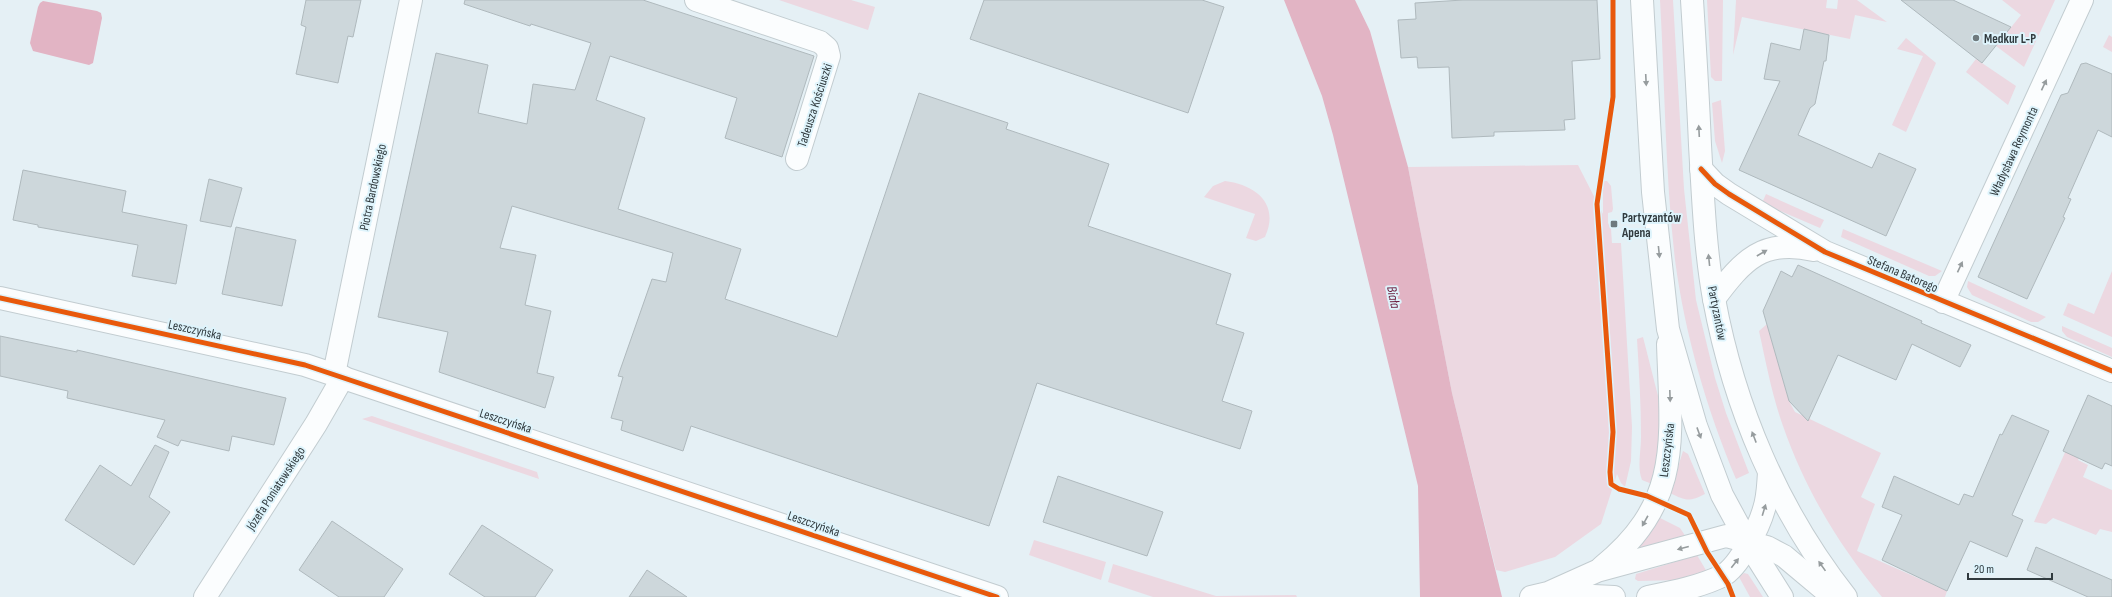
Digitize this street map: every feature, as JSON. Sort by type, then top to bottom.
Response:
[{"type":"street","name":"Piotra Bardowskiego","points":[[338,376],[411,0]]},
{"type":"street","name":"Tadeusza Kościuszki","points":[[696,0],[820,42],[827,48],[829,56],[797,159]]},
{"type":"street","points":[[1642,0],[1653,192],[1668,329],[1696,426],[1713,473],[1748,543],[1782,597]]},
{"type":"street","name":"Partyzantów","points":[[1692,0],[1701,169],[1709,267],[1714,299],[1725,349],[1740,398],[1769,473],[1802,535],[1846,597]]},
{"type":"street","name":"Władysława Reymonta","points":[[1943,302],[2082,0]]},
{"type":"street","name":"Stefana Batorego","points":[[1701,169],[1715,184],[1729,194],[1825,252],[1943,302],[2046,342],[2112,371]]},
{"type":"street","name":"Stefana Batorego","points":[[1714,299],[1737,271],[1765,250],[1789,245],[1825,252]]},
{"type":"street","name":"Leszczyńska","points":[[0,298],[280,358],[338,376],[997,597]]},
{"type":"street","name":"Leszczyńska","points":[[1597,571],[1622,550],[1641,528],[1656,501],[1667,468],[1671,435],[1668,329]]},
{"type":"street","name":"Józefa Poniatowskiego","points":[[205,597],[316,424],[338,376]]},
{"type":"street","points":[[1648,597],[1690,588],[1723,575],[1737,561],[1758,527],[1768,493],[1769,473]]},
{"type":"street","name":"Leszczyńska","points":[[1540,595],[1597,571],[1726,536],[1767,547],[1784,556],[1833,597]]},
{"type":"street","name":"Leszczyńska","points":[[1540,595],[1614,597]]},
{"type":"shaded area","points":[[779,0],[851,0],[875,7],[868,30]]},
{"type":"shaded area","points":[[1660,0],[1673,0],[1684,189],[1696,300],[1715,378],[1726,413],[1749,473],[1736,479],[1725,453],[1698,372],[1679,288],[1669,195]]},
{"type":"shaded area","points":[[1707,0],[1723,0],[1722,81],[1715,81],[1711,77]]},
{"type":"shaded area","points":[[1736,0],[1827,0],[1826,8],[1837,9],[1838,0],[1857,0],[1887,22],[1855,15],[1850,39],[1742,17],[1733,55]]},
{"type":"shaded area","points":[[2002,0],[2055,0],[2024,67],[1996,46],[2021,15]]},
{"type":"shaded area","points":[[2109,35],[2112,37],[2112,52],[2103,47]]},
{"type":"shaded area","points":[[1906,38],[1936,63],[1906,132],[1892,125],[1923,56],[1897,49]]},
{"type":"shaded area","points":[[1976,59],[2016,86],[2008,105],[1966,72]]},
{"type":"shaded area","points":[[1721,100],[1725,151],[1722,163],[1715,141],[1712,103]]},
{"type":"shaded area","points":[[1578,165],[1603,214],[1603,181],[1607,181],[1611,186],[1613,209],[1612,212],[1608,213],[1608,223],[1611,229],[1612,243],[1621,243],[1632,427],[1631,461],[1625,487],[1621,483],[1617,474],[1601,524],[1555,557],[1505,572],[1496,570],[1452,393],[1408,167]]},
{"type":"shaded area","points":[[1225,181],[1246,187],[1262,198],[1267,206],[1269,215],[1269,225],[1265,237],[1256,241],[1246,238],[1255,214],[1204,197],[1213,186]]},
{"type":"shaded area","points":[[1766,194],[1824,220],[1820,228],[1762,203]]},
{"type":"shaded area","points":[[1843,229],[1942,271],[1935,276],[1929,276],[1841,237]]},
{"type":"shaded area","points":[[2112,271],[2112,337],[2063,315],[2068,303],[2094,314]]},
{"type":"shaded area","points":[[1968,281],[2046,317],[2038,322],[2031,322],[1972,295],[1967,287]]},
{"type":"shaded area","points":[[1767,324],[1789,401],[1795,412],[1881,453],[1861,497],[1875,504],[1857,551],[1947,591],[1945,597],[1882,597],[1851,558],[1813,494],[1783,426],[1759,331]]},
{"type":"shaded area","points":[[2062,326],[2112,348],[2112,357],[2067,337],[2062,331]]},
{"type":"shaded area","points":[[1643,337],[1658,396],[1662,433],[1652,484],[1642,480],[1640,470],[1641,412],[1637,339]]},
{"type":"shaded area","points":[[372,416],[537,472],[539,479],[362,419]]},
{"type":"shaded area","points":[[2067,448],[2081,454],[2078,460],[2088,465],[2083,477],[2112,490],[2112,532],[2100,529],[2096,535],[2053,518],[2046,524],[2034,522]]},
{"type":"shaded area","points":[[1683,451],[1688,454],[1705,494],[1688,500],[1670,493]]},
{"type":"shaded area","points":[[1658,517],[1680,528],[1686,537],[1642,549],[1639,546]]},
{"type":"shaded area","points":[[1034,540],[1106,562],[1101,580],[1029,555]]},
{"type":"shaded area","points":[[1697,555],[1707,572],[1681,580],[1638,581],[1635,579],[1636,574]]},
{"type":"shaded area","points":[[1113,564],[1216,596],[1296,595],[1297,597],[1153,597],[1108,582]]},
{"type":"shaded area","points":[[1744,573],[1748,574],[1763,597],[1750,597],[1739,577]]},
{"type":"water","name":"Biała","points":[[1284,0],[1355,0],[1370,31],[1408,167],[1452,393],[1502,597],[1420,597],[1418,486],[1333,135],[1322,96]]},
{"type":"water","points":[[43,1],[101,13],[102,18],[93,63],[89,65],[33,51],[30,43],[38,7]]},
{"type":"building","points":[[306,0],[361,0],[353,37],[348,36],[338,83],[296,74],[306,27],[301,25]]},
{"type":"building","points":[[465,0],[643,0],[814,56],[782,157],[725,138],[737,98],[610,56],[596,100],[645,118],[618,209],[741,249],[725,299],[837,337],[919,93],[1008,123],[1006,129],[1109,164],[1088,226],[1231,274],[1216,324],[1244,333],[1222,401],[1252,411],[1240,449],[1037,383],[989,526],[691,426],[683,451],[621,430],[623,421],[611,418],[623,377],[618,376],[652,279],[666,282],[673,253],[512,206],[500,248],[536,255],[525,305],[551,311],[537,373],[554,377],[545,408],[439,372],[448,332],[378,317],[436,53],[488,65],[478,113],[527,124],[533,84],[575,90],[591,43],[531,24],[530,26],[464,4]]},
{"type":"building","points":[[984,0],[1202,0],[1224,7],[1188,113],[970,39]]},
{"type":"building","points":[[1463,0],[1597,0],[1600,59],[1572,61],[1575,119],[1564,120],[1565,130],[1494,132],[1494,136],[1452,138],[1449,67],[1418,68],[1417,57],[1401,58],[1398,20],[1416,19],[1415,3]]},
{"type":"building","name":"Medkur L-P","points":[[1901,0],[1953,0],[2011,27],[1982,63]]},
{"type":"building","points":[[1804,29],[1829,35],[1826,61],[1824,61],[1815,104],[1810,108],[1798,135],[1872,168],[1879,153],[1916,169],[1886,236],[1739,170],[1780,81],[1764,79],[1771,43],[1800,50]]},
{"type":"building","points":[[2086,63],[2112,74],[2112,137],[2098,130],[2068,198],[2071,199],[2063,217],[2065,218],[2027,299],[1978,277],[2061,95],[2068,93],[2081,64]]},
{"type":"building","points":[[23,170],[126,191],[122,212],[187,225],[176,284],[132,276],[138,245],[38,227],[38,225],[13,220]]},
{"type":"building","points":[[209,179],[242,188],[231,227],[200,221]]},
{"type":"building","points":[[236,227],[296,240],[282,306],[222,294]]},
{"type":"building","points":[[1798,265],[1922,321],[1921,323],[1971,345],[1960,367],[1912,344],[1896,380],[1838,355],[1808,421],[1789,401],[1763,311],[1781,271],[1792,277]]},
{"type":"building","points":[[0,336],[77,352],[77,350],[286,398],[274,445],[232,436],[229,451],[181,440],[178,446],[157,437],[165,420],[67,398],[68,391],[0,376]]},
{"type":"building","points":[[2088,395],[2112,406],[2112,466],[2105,463],[2102,469],[2063,451]]},
{"type":"building","points":[[2012,415],[2049,431],[2012,515],[2023,520],[2007,557],[1970,541],[1947,591],[1882,560],[1902,515],[1882,507],[1894,476],[1959,505],[1964,494],[1973,497],[2000,434],[2002,435]]},
{"type":"building","points":[[155,445],[169,452],[149,497],[170,512],[134,565],[65,520],[100,465],[131,486]]},
{"type":"building","points":[[1058,476],[1163,512],[1147,556],[1043,522]]},
{"type":"building","points":[[332,521],[403,569],[384,597],[339,597],[299,570]]},
{"type":"building","points":[[482,525],[553,570],[535,597],[485,597],[449,574]]},
{"type":"building","points":[[2036,547],[2112,580],[2112,597],[2088,597],[2027,570]]},
{"type":"building","points":[[647,570],[687,597],[629,597]]},
{"type":"cycle path","points":[[1613,0],[1613,97],[1597,204],[1613,432],[1610,472],[1611,484],[1619,489],[1647,496],[1689,515],[1707,552],[1728,584],[1733,597]]},
{"type":"cycle path","points":[[1701,169],[1715,184],[1729,194],[1825,252],[2112,371]]},
{"type":"cycle path","points":[[0,298],[305,365],[997,597]]},
{"type":"place","name":"Medkur L-P","points":[[1976,38]]},
{"type":"place","name":"Partyzantów Apena","points":[[1614,224]]}]
